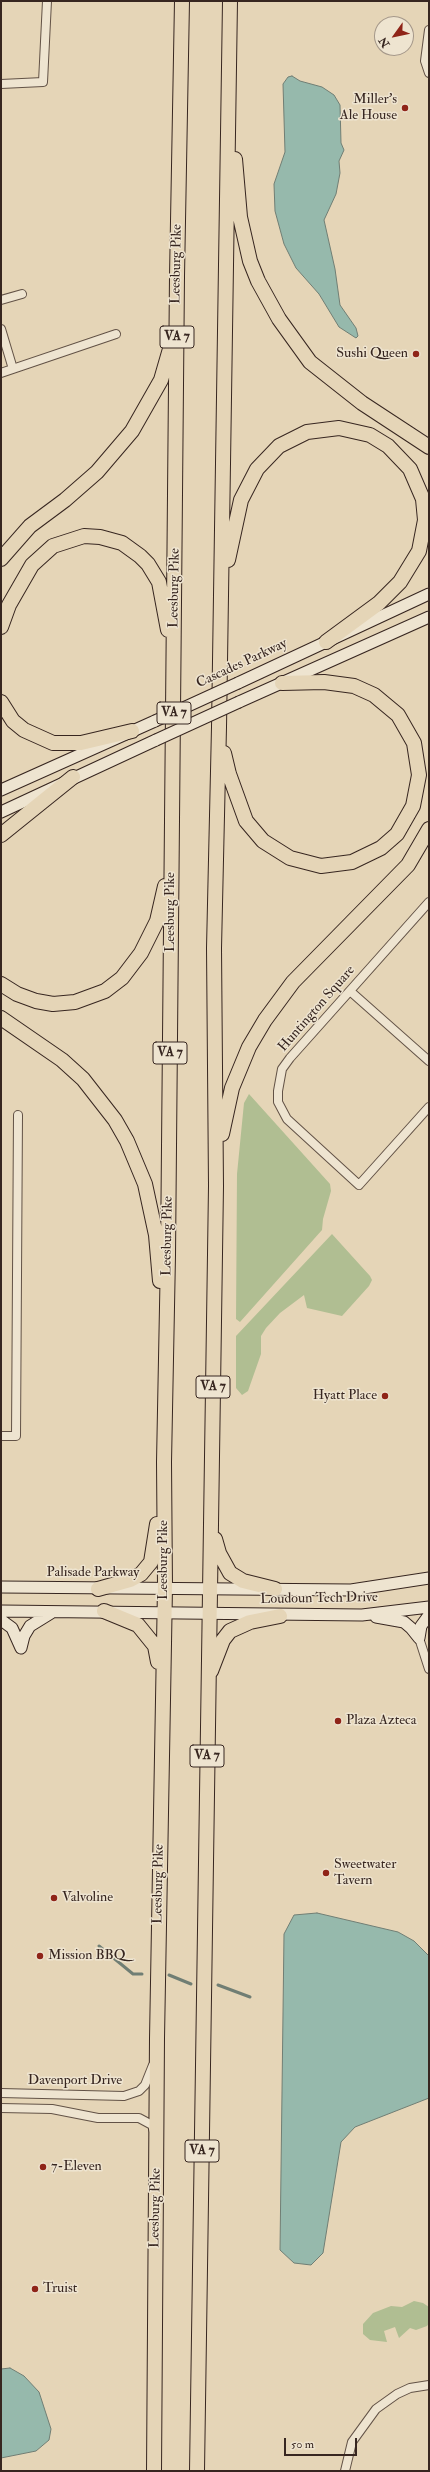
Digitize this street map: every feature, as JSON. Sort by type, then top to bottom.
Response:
[{"type":"highway","name":"Leesburg Pike","points":[[154,2471],[157,2038],[162,1683],[165,1587],[164,1462],[175,670],[177,276],[182,1]]},
{"type":"highway","name":"VA 7","points":[[197,2471],[208,1614],[210,1588],[216,1186],[214,948],[222,588],[224,298],[230,1]]},
{"type":"highway","points":[[229,84],[240,217],[250,262],[262,291],[279,319],[310,362],[362,403],[429,447]]},
{"type":"highway","points":[[1,559],[30,526],[70,496],[97,472],[132,431],[161,380],[170,351],[177,320],[177,276]]},
{"type":"highway","points":[[222,588],[241,500],[257,470],[270,453],[297,436],[318,429],[349,429],[379,440],[396,453],[415,478],[424,509],[422,541],[415,561],[400,582],[379,603],[326,642]]},
{"type":"highway","points":[[1,627],[9,605],[23,577],[44,552],[63,542],[84,536],[112,539],[136,552],[154,573],[162,595],[175,670]]},
{"type":"highway","points":[[219,727],[229,774],[239,806],[246,821],[271,848],[300,862],[331,866],[357,860],[381,848],[403,825],[413,806],[417,791],[419,775],[416,754],[404,724],[382,701],[354,686],[324,682],[282,683]]},
{"type":"highway","points":[[1,702],[14,721],[24,730],[53,743],[81,743],[132,731]]},
{"type":"highway","points":[[1,835],[73,777]]},
{"type":"highway","points":[[216,1186],[224,1118],[232,1088],[249,1047],[265,1020],[293,982],[408,865],[429,828]]},
{"type":"highway","points":[[1,984],[17,994],[36,1001],[62,1004],[96,996],[122,978],[141,953],[157,921],[166,883],[172,832]]},
{"type":"highway","points":[[1,1018],[43,1046],[82,1080],[98,1097],[127,1141],[142,1177],[151,1207],[156,1235],[166,1351]]},
{"type":"highway","points":[[98,1589],[130,1580],[141,1574],[151,1562],[164,1462]]},
{"type":"highway","points":[[211,1523],[219,1553],[230,1573],[243,1581],[275,1589]]},
{"type":"highway","points":[[104,1611],[138,1625],[149,1637],[155,1646],[162,1683]]},
{"type":"highway","points":[[208,1681],[222,1640],[230,1631],[250,1622],[280,1616]]},
{"type":"main road","name":"Cascades Parkway","points":[[1,790],[238,683],[429,594]]},
{"type":"main road","points":[[1,812],[73,777],[429,617]]},
{"type":"main road","name":"Loudoun Tech Drive","points":[[210,1588],[351,1590],[429,1578]]},
{"type":"main road","name":"Palisade Parkway","points":[[1,1587],[98,1589],[165,1587],[210,1588]]},
{"type":"main road","name":"Loudoun Tech Drive","points":[[208,1614],[280,1616],[362,1615],[429,1607]]},
{"type":"main road","points":[[1,1611],[104,1611],[208,1614]]},
{"type":"main road","points":[[1,1620],[12,1628],[21,1648],[24,1636],[30,1626],[53,1612]]},
{"type":"main road","points":[[362,1615],[404,1622],[419,1638]]},
{"type":"main road","points":[[419,1638],[423,1622],[429,1615]]},
{"type":"street","points":[[1,84],[43,82],[47,1]]},
{"type":"street","points":[[429,30],[425,61],[429,73]]},
{"type":"street","points":[[1,300],[22,294]]},
{"type":"street","points":[[2,333],[13,369]]},
{"type":"street","points":[[1,373],[116,334]]},
{"type":"street","name":"Huntington Square","points":[[429,902],[282,1069],[279,1081],[278,1096],[287,1119],[359,1185],[429,1107]]},
{"type":"street","points":[[350,991],[429,1061]]},
{"type":"street","points":[[1,1436],[16,1436],[18,1114]]},
{"type":"street","points":[[419,1638],[429,1669]]},
{"type":"street","name":"Davenport Drive","points":[[1,2094],[131,2094],[145,2085],[149,2078],[157,2038]]},
{"type":"street","name":"Davenport Drive","points":[[1,2108],[52,2109],[98,2118],[139,2118],[152,2125],[156,2137]]},
{"type":"street","points":[[345,2471],[352,2442],[376,2409],[397,2394],[410,2388],[429,2385]]},
{"type":"shaded area","points":[[292,76],[300,81],[322,87],[334,95],[340,105],[341,143],[344,150],[339,161],[340,173],[336,194],[324,220],[335,269],[340,305],[356,328],[358,336],[356,338],[339,327],[319,294],[296,268],[284,244],[275,211],[274,184],[285,152],[283,84],[288,77]]},
{"type":"shaded area","points":[[249,1094],[330,1184],[331,1191],[323,1219],[322,1230],[240,1322],[236,1319],[237,1174],[244,1103]]},
{"type":"shaded area","points":[[332,1234],[370,1276],[372,1280],[369,1286],[342,1316],[307,1308],[304,1295],[280,1313],[266,1328],[261,1336],[261,1354],[248,1391],[242,1395],[236,1388],[236,1336]]},
{"type":"shaded area","points":[[317,1913],[398,1932],[414,1941],[429,1956],[429,2098],[355,2127],[341,2142],[323,2253],[311,2265],[294,2263],[280,2250],[284,1934],[294,1915]]},
{"type":"shaded area","points":[[414,2301],[423,2303],[429,2307],[429,2323],[427,2326],[416,2330],[410,2328],[399,2338],[395,2327],[384,2331],[387,2342],[370,2340],[363,2334],[363,2324],[373,2313],[391,2306],[402,2307]]},
{"type":"shaded area","points":[[10,2368],[24,2376],[39,2392],[51,2429],[49,2440],[36,2451],[1,2458],[1,2369]]},
{"type":"waterway","points":[[99,1946],[133,1974],[142,1974]]},
{"type":"waterway","points":[[169,1975],[191,1984]]},
{"type":"waterway","points":[[218,1985],[250,1997]]},
{"type":"place","name":"Miller's Ale House","points":[[405,108]]},
{"type":"place","name":"Sushi Queen","points":[[416,354]]},
{"type":"place","name":"Hyatt Place","points":[[385,1396]]},
{"type":"place","name":"Plaza Azteca","points":[[338,1721]]},
{"type":"place","name":"Sweetwater Tavern","points":[[326,1873]]},
{"type":"place","name":"Valvoline","points":[[54,1898]]},
{"type":"place","name":"Mission BBQ","points":[[40,1956]]},
{"type":"place","name":"7-Eleven","points":[[43,2167]]},
{"type":"place","name":"Truist","points":[[35,2289]]}]
